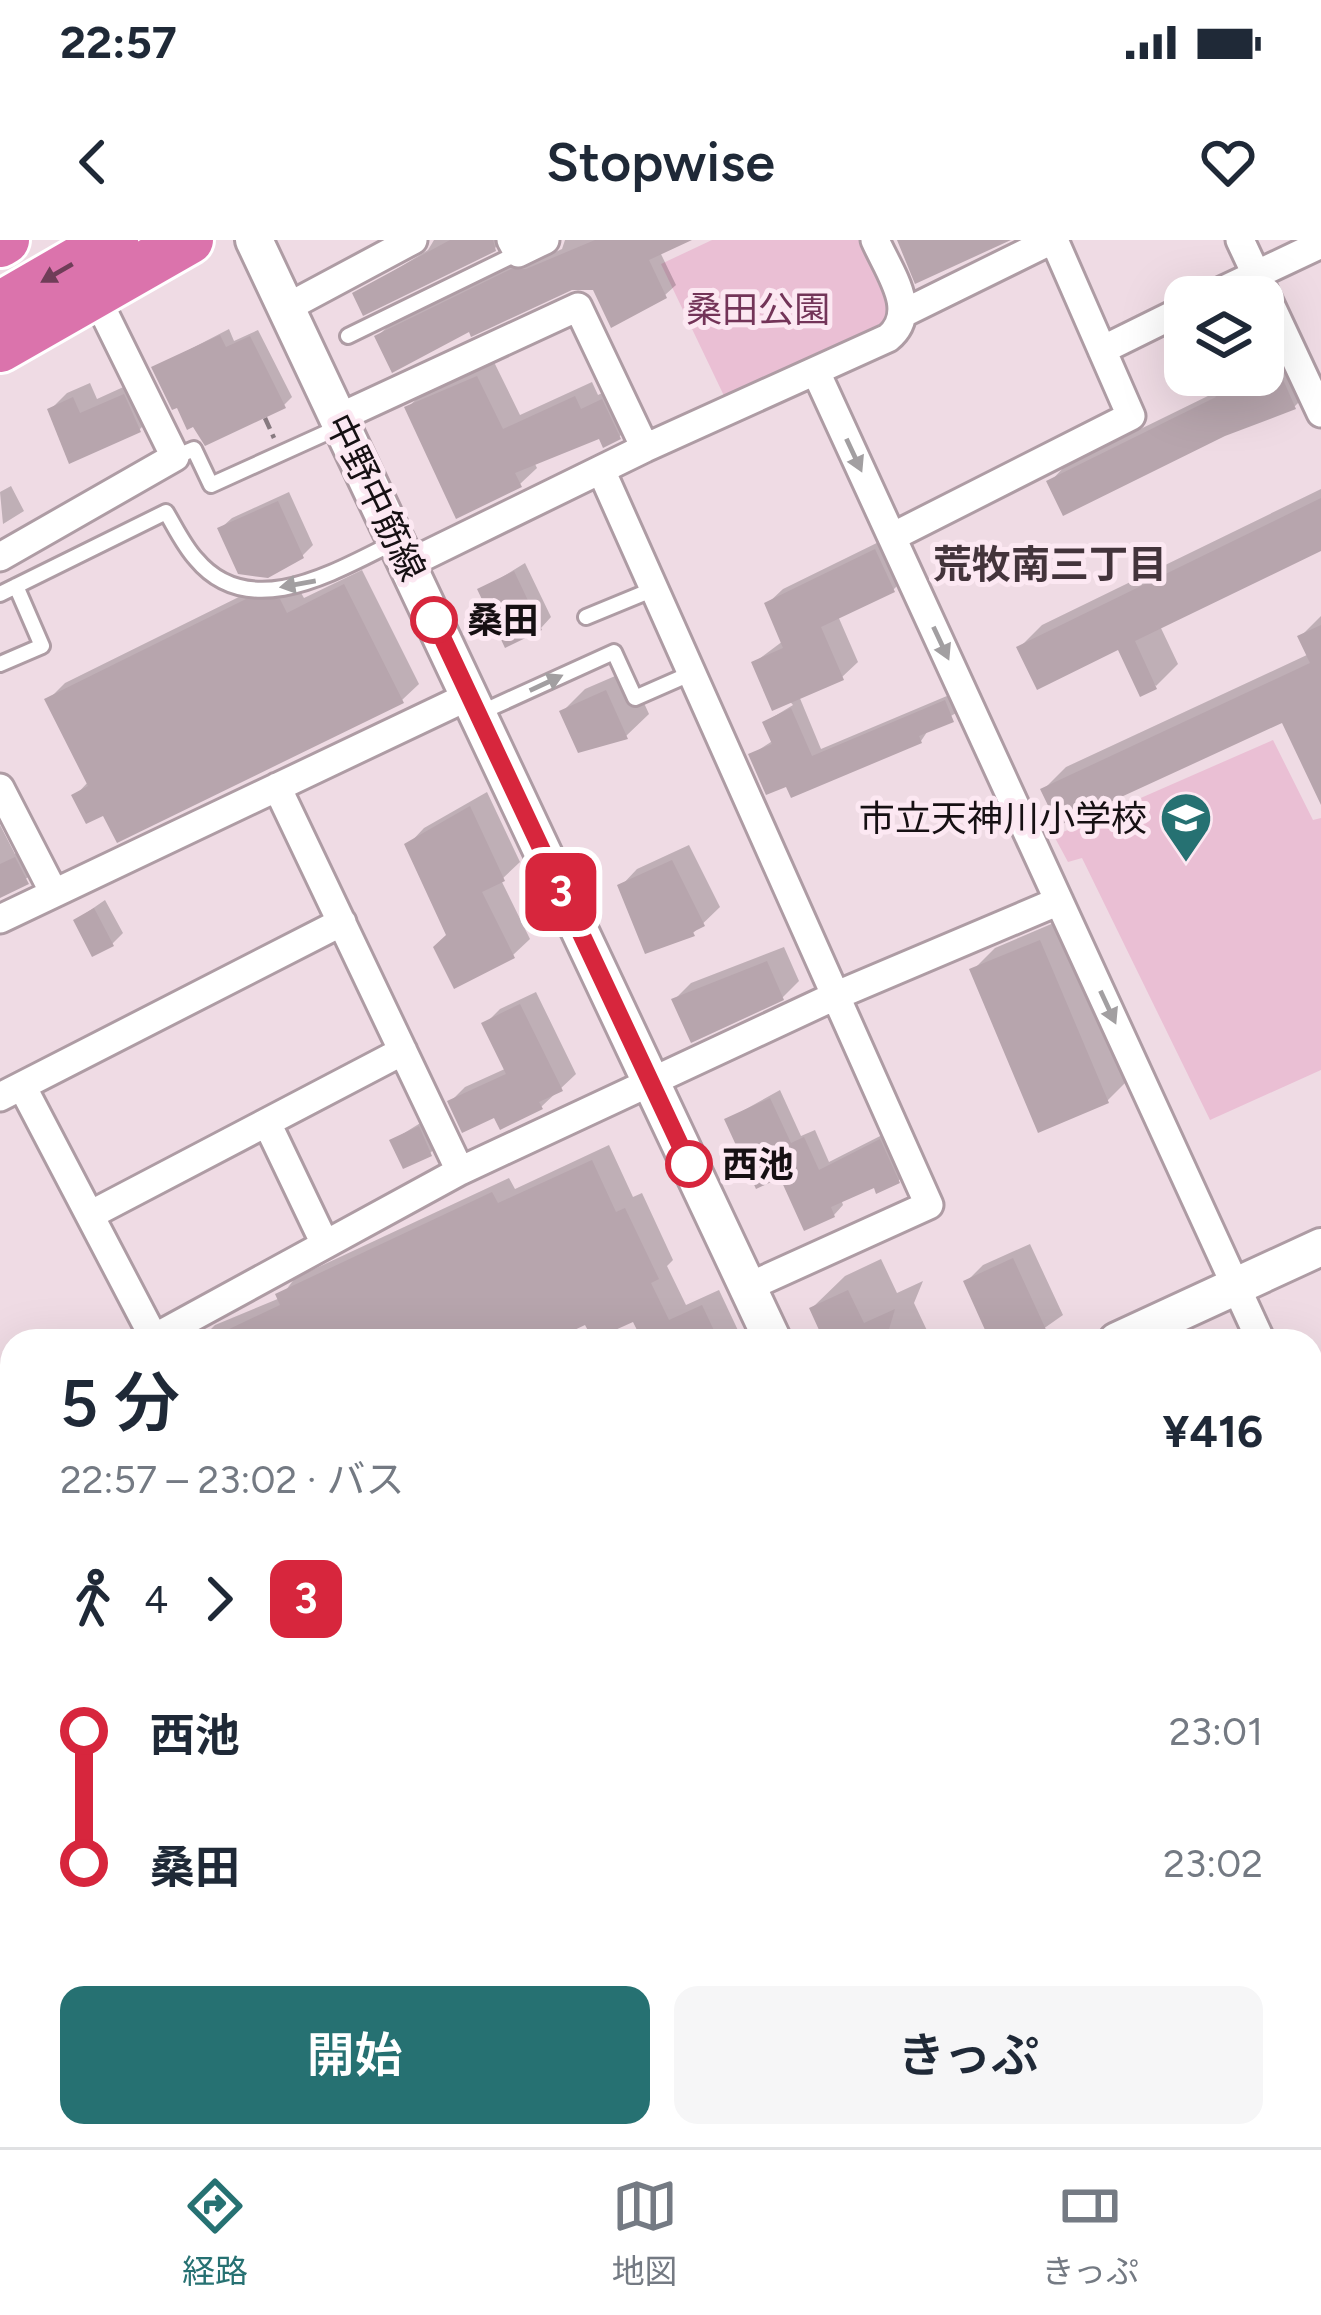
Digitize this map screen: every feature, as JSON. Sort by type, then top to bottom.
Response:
[{"type":"highway","points":[[0,348],[113,277],[189,240]]},
{"type":"highway","points":[[0,306],[113,277]]},
{"type":"main road","name":"中野中筋線","points":[[254,240],[767,1329]]},
{"type":"main road","points":[[1143,1329],[1321,1247]]},
{"type":"street","points":[[286,308],[412,240]]},
{"type":"street","points":[[515,247],[545,240]]},
{"type":"street","points":[[892,537],[1132,416],[1053,240],[906,312]]},
{"type":"street","points":[[1240,240],[1321,413]]},
{"type":"street","points":[[403,552],[601,470],[888,338],[902,326],[906,312],[878,241]]},
{"type":"street","points":[[1251,276],[1321,244]]},
{"type":"street","points":[[0,374],[113,277],[175,457],[0,557]]},
{"type":"street","points":[[339,422],[578,307],[645,448]]},
{"type":"street","points":[[1102,350],[1164,319]]},
{"type":"street","points":[[816,372],[1255,1329]]},
{"type":"street","points":[[601,470],[929,1205],[748,1287]]},
{"type":"street","points":[[0,919],[277,787],[473,705]]},
{"type":"street","points":[[277,787],[460,1171]]},
{"type":"street","points":[[0,788],[53,891]]},
{"type":"street","points":[[170,1329],[460,1171],[836,996],[1059,901]]},
{"type":"street","points":[[147,1329],[90,1215],[11,1092],[342,922]]},
{"type":"street","points":[[90,1215],[403,1051]]},
{"type":"street","points":[[267,1123],[324,1242]]},
{"type":"lane","points":[[348,336],[515,247]]},
{"type":"lane","points":[[175,457],[194,449],[211,485],[339,422]]},
{"type":"lane","points":[[0,594],[166,512],[197,562],[239,590],[309,585],[403,552]]},
{"type":"lane","points":[[0,664],[42,646],[16,586]]},
{"type":"lane","points":[[586,616],[654,589]]},
{"type":"lane","points":[[473,705],[614,652],[635,698],[692,674]]},
{"type":"green space","name":"桑田公園","points":[[712,240],[859,240],[891,312],[886,325],[726,400],[661,264]]},
{"type":"green space","points":[[1273,740],[1313,820],[1321,818],[1321,1070],[1210,1120],[1082,858],[1068,862],[1054,836]]},
{"type":"building","points":[[450,240],[493,240],[496,251],[363,316],[352,293]]},
{"type":"building","points":[[595,240],[692,240],[649,260],[667,298],[611,328],[593,290],[572,290],[471,337],[469,332],[392,373],[374,336],[511,269],[526,269]]},
{"type":"building","points":[[897,240],[1011,240],[915,284]]},
{"type":"building","points":[[220,335],[226,347],[250,336],[286,408],[205,446],[193,427],[187,430],[177,408],[172,410],[151,367]]},
{"type":"building","points":[[477,376],[503,429],[575,396],[581,409],[602,399],[621,439],[603,448],[599,439],[515,473],[522,487],[456,519],[404,407]]},
{"type":"building","points":[[1284,382],[1296,409],[1225,436],[1063,516],[1046,481],[1216,397],[1284,396]]},
{"type":"building","points":[[124,394],[141,432],[69,464],[47,409],[73,397],[80,413]]},
{"type":"building","points":[[1321,498],[1321,551],[1135,641],[1157,689],[1140,697],[1118,650],[1037,690],[1016,647]]},
{"type":"building","points":[[278,501],[304,558],[268,578],[238,574],[217,528]]},
{"type":"building","points":[[875,549],[895,592],[821,627],[844,680],[772,711],[751,662],[783,648],[764,603]]},
{"type":"building","points":[[514,571],[542,630],[505,648],[477,589]]},
{"type":"building","points":[[344,584],[404,703],[117,843],[103,816],[86,824],[71,795],[88,786],[44,699],[246,599],[280,599],[287,613]]},
{"type":"building","points":[[1321,625],[1321,805],[1282,723],[1058,826],[1040,789],[1310,663],[1297,636]]},
{"type":"building","points":[[606,690],[628,739],[578,753],[559,711]]},
{"type":"building","points":[[945,700],[954,722],[919,736],[922,743],[791,798],[786,787],[766,795],[748,754],[772,744],[762,722],[791,708],[812,756]]},
{"type":"building","points":[[470,806],[505,881],[482,892],[515,958],[454,989],[433,947],[446,935],[404,844]]},
{"type":"building","points":[[15,857],[29,884],[0,898],[0,864]]},
{"type":"building","points":[[672,860],[705,926],[693,932],[695,936],[645,954],[617,885]]},
{"type":"building","points":[[94,908],[114,946],[92,957],[73,920]]},
{"type":"building","points":[[1040,940],[1109,1103],[1038,1133],[969,969]]},
{"type":"building","points":[[767,961],[784,1000],[691,1043],[671,999]]},
{"type":"building","points":[[520,1004],[563,1091],[539,1102],[543,1109],[500,1130],[494,1118],[462,1133],[447,1101],[506,1074],[481,1023]]},
{"type":"building","points":[[770,1098],[791,1143],[804,1137],[819,1170],[880,1139],[900,1183],[876,1194],[874,1188],[831,1207],[835,1217],[804,1231],[780,1178],[756,1189],[724,1119]]},
{"type":"building","points":[[419,1126],[432,1156],[403,1169],[389,1140]]},
{"type":"building","points":[[592,1160],[616,1212],[625,1208],[659,1279],[651,1283],[669,1320],[702,1305],[713,1329],[636,1329],[633,1322],[617,1329],[587,1329],[585,1325],[576,1329],[229,1329],[280,1305],[275,1294],[492,1192],[498,1203]]},
{"type":"building","points":[[1013,1258],[1046,1329],[985,1329],[963,1281]]},
{"type":"building","points":[[848,1290],[864,1323],[895,1309],[889,1329],[819,1329],[809,1308]]},
{"type":"bus line","name":"3","points":[[434,620],[689,1164]]},
{"type":"place","name":"桑田","points":[[434,620]]},
{"type":"place","name":"市立天神川小学校","points":[[1186,864]]},
{"type":"place","name":"西池","points":[[689,1164]]},
{"type":"district","name":"荒牧南三丁目","points":[[1050,564]]}]
